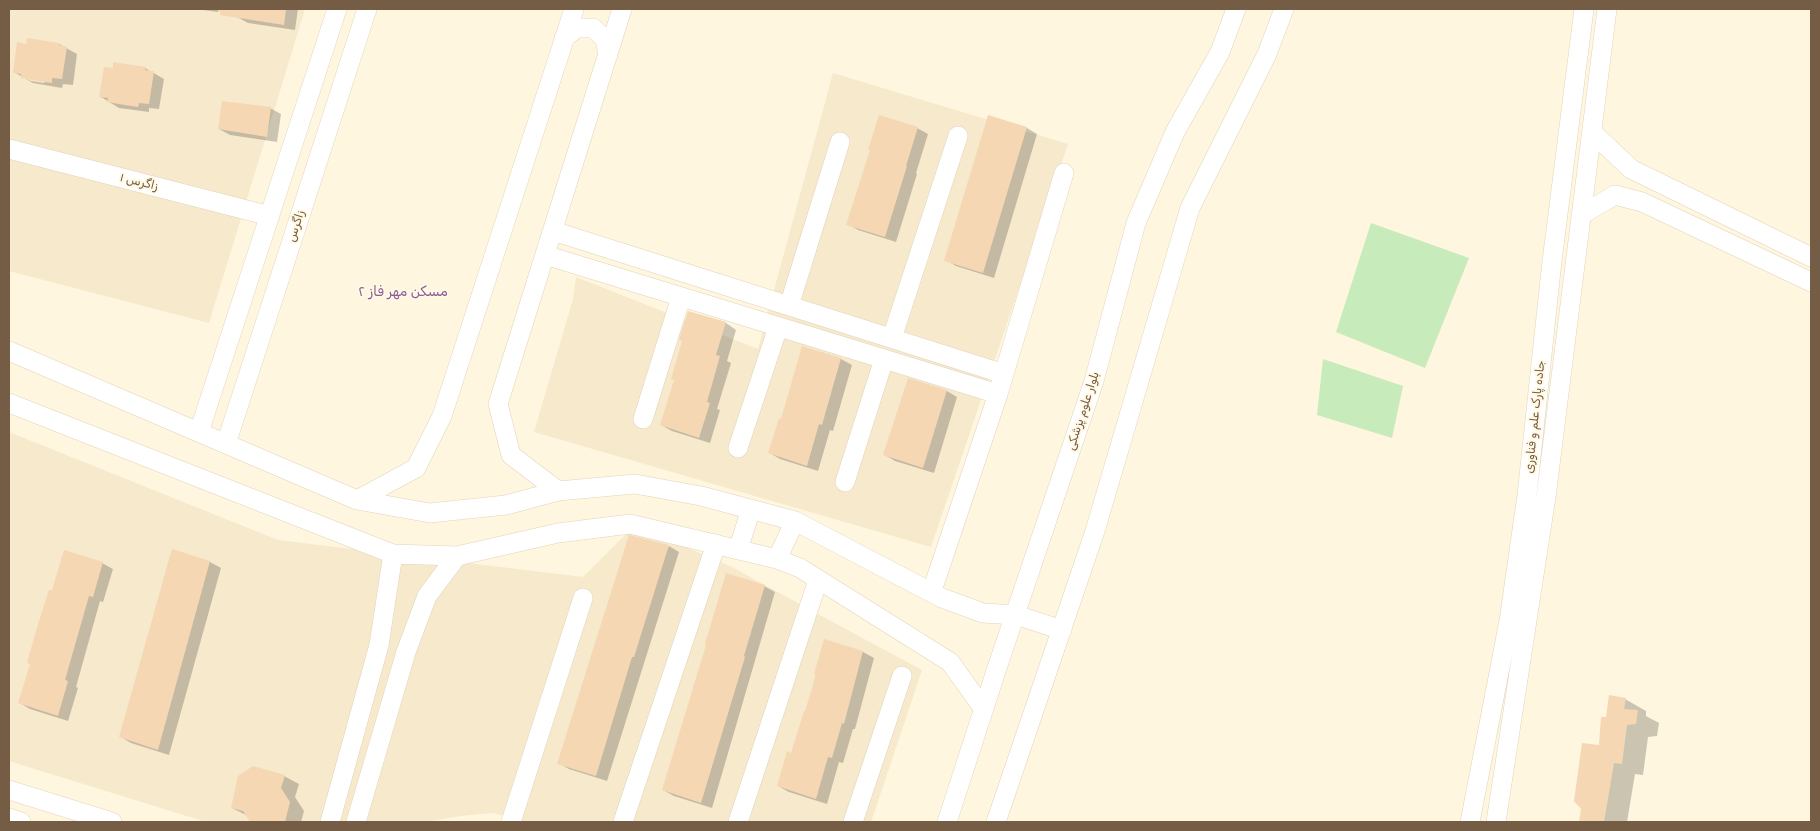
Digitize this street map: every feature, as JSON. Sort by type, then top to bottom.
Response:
[{"type":"street","points":[[199,432],[337,9]]},
{"type":"street","name":"زاگرس","points":[[226,444],[367,9]]},
{"type":"street","points":[[357,500],[416,468],[442,416],[574,9]]},
{"type":"street","points":[[558,491],[511,455],[498,404],[622,9]]},
{"type":"street","name":"بلوار علوم پزشکی","points":[[947,822],[1094,381],[1136,223],[1175,132],[1220,52],[1236,9]]},
{"type":"street","points":[[996,822],[1095,531],[1190,208],[1267,54],[1284,9]]},
{"type":"street","name":"جاده پارک علم و فناوری","points":[[1470,822],[1509,621],[1526,495],[1552,260],[1584,9]]},
{"type":"street","name":"جاده پارک علم و فناوری","points":[[1496,822],[1546,497],[1607,9]]},
{"type":"street","points":[[564,38],[577,28],[593,28],[605,39],[608,55]]},
{"type":"street","points":[[1592,132],[1631,169],[1811,257]]},
{"type":"street","points":[[892,338],[958,136]]},
{"type":"street","points":[[789,306],[840,142]]},
{"type":"street","name":"زاگرس ۱","points":[[9,149],[270,216]]},
{"type":"street","points":[[935,582],[998,394],[1064,172]]},
{"type":"street","points":[[1581,215],[1616,195],[1642,202],[1811,282]]},
{"type":"street","points":[[553,231],[1004,374]]},
{"type":"street","points":[[545,255],[998,394]]},
{"type":"street","points":[[643,419],[681,297]]},
{"type":"street","points":[[738,448],[778,327]]},
{"type":"street","points":[[9,351],[357,500],[430,513],[506,505],[558,491],[635,484],[701,496],[795,521],[942,598],[983,613],[1016,614],[1062,630]]},
{"type":"street","points":[[845,482],[884,359]]},
{"type":"street","points":[[9,403],[393,554],[457,556],[558,533],[630,524],[778,559],[800,568],[950,662],[984,708]]},
{"type":"street","points":[[1526,495],[1546,497]]},
{"type":"street","points":[[738,550],[751,509]]},
{"type":"street","points":[[778,559],[795,521]]},
{"type":"street","points":[[623,822],[716,544]]},
{"type":"street","points":[[330,822],[379,645],[393,554]]},
{"type":"street","points":[[356,822],[406,652],[427,596],[457,556]]},
{"type":"street","points":[[738,822],[818,580]]},
{"type":"street","points":[[511,822],[583,598]]},
{"type":"street","points":[[852,822],[902,676]]},
{"type":"street","points":[[9,790],[112,822]]},
{"type":"street","points":[[9,818],[22,822]]},
{"type":"shaded area","points":[[9,9],[305,9],[209,323],[9,271]]},
{"type":"shaded area","points":[[833,73],[1068,144],[931,547],[534,432],[573,299],[576,277],[758,349]]},
{"type":"shaded area","points":[[9,432],[278,540],[583,577],[635,525],[732,567],[922,670],[871,822],[524,822],[493,813],[426,822],[206,822],[9,761]]},
{"type":"green space","points":[[1371,223],[1469,258],[1425,368],[1336,332]]},
{"type":"green space","points":[[1323,359],[1403,386],[1392,438],[1317,415]]},
{"type":"building","points":[[220,9],[286,9],[284,25],[220,15]]},
{"type":"building","points":[[27,38],[59,43],[59,45],[67,47],[62,79],[52,78],[52,83],[21,78],[21,74],[13,73],[17,42],[26,44]]},
{"type":"building","points":[[113,62],[146,67],[145,70],[154,71],[149,104],[139,103],[138,107],[107,102],[108,98],[99,97],[104,67],[113,68]]},
{"type":"building","points":[[222,101],[271,107],[267,137],[218,129]]},
{"type":"building","points":[[879,115],[918,127],[885,237],[846,225]]},
{"type":"building","points":[[988,115],[1027,127],[983,273],[944,261]]},
{"type":"building","points":[[688,311],[726,322],[716,355],[720,356],[707,402],[710,403],[699,438],[660,425],[674,380],[671,379],[682,341],[679,340]]},
{"type":"building","points":[[802,346],[841,358],[822,425],[819,424],[807,466],[768,453],[779,418],[781,419]]},
{"type":"building","points":[[908,378],[947,390],[923,468],[883,455]]},
{"type":"building","points":[[629,535],[669,545],[634,657],[632,657],[596,776],[557,764]]},
{"type":"building","points":[[172,549],[210,561],[158,750],[119,737]]},
{"type":"building","points":[[64,550],[103,562],[93,597],[89,596],[65,680],[68,681],[58,716],[18,703],[30,664],[27,663],[38,624],[49,590],[52,590]]},
{"type":"building","points":[[726,573],[765,585],[701,803],[662,790]]},
{"type":"building","points":[[824,639],[863,651],[844,724],[842,723],[832,758],[828,757],[816,799],[777,786],[787,751],[791,753],[805,711]]},
{"type":"building","points":[[1609,695],[1626,698],[1624,709],[1638,710],[1636,724],[1627,725],[1622,764],[1614,763],[1604,822],[1579,822],[1581,809],[1574,801],[1582,743],[1599,745],[1601,717],[1606,717]]},
{"type":"building","points":[[253,766],[285,775],[281,788],[290,802],[285,822],[250,822],[243,811],[231,808],[238,776]]},
{"type":"district","name":"مسکن مهر فاز ۲","points":[[403,292]]}]
